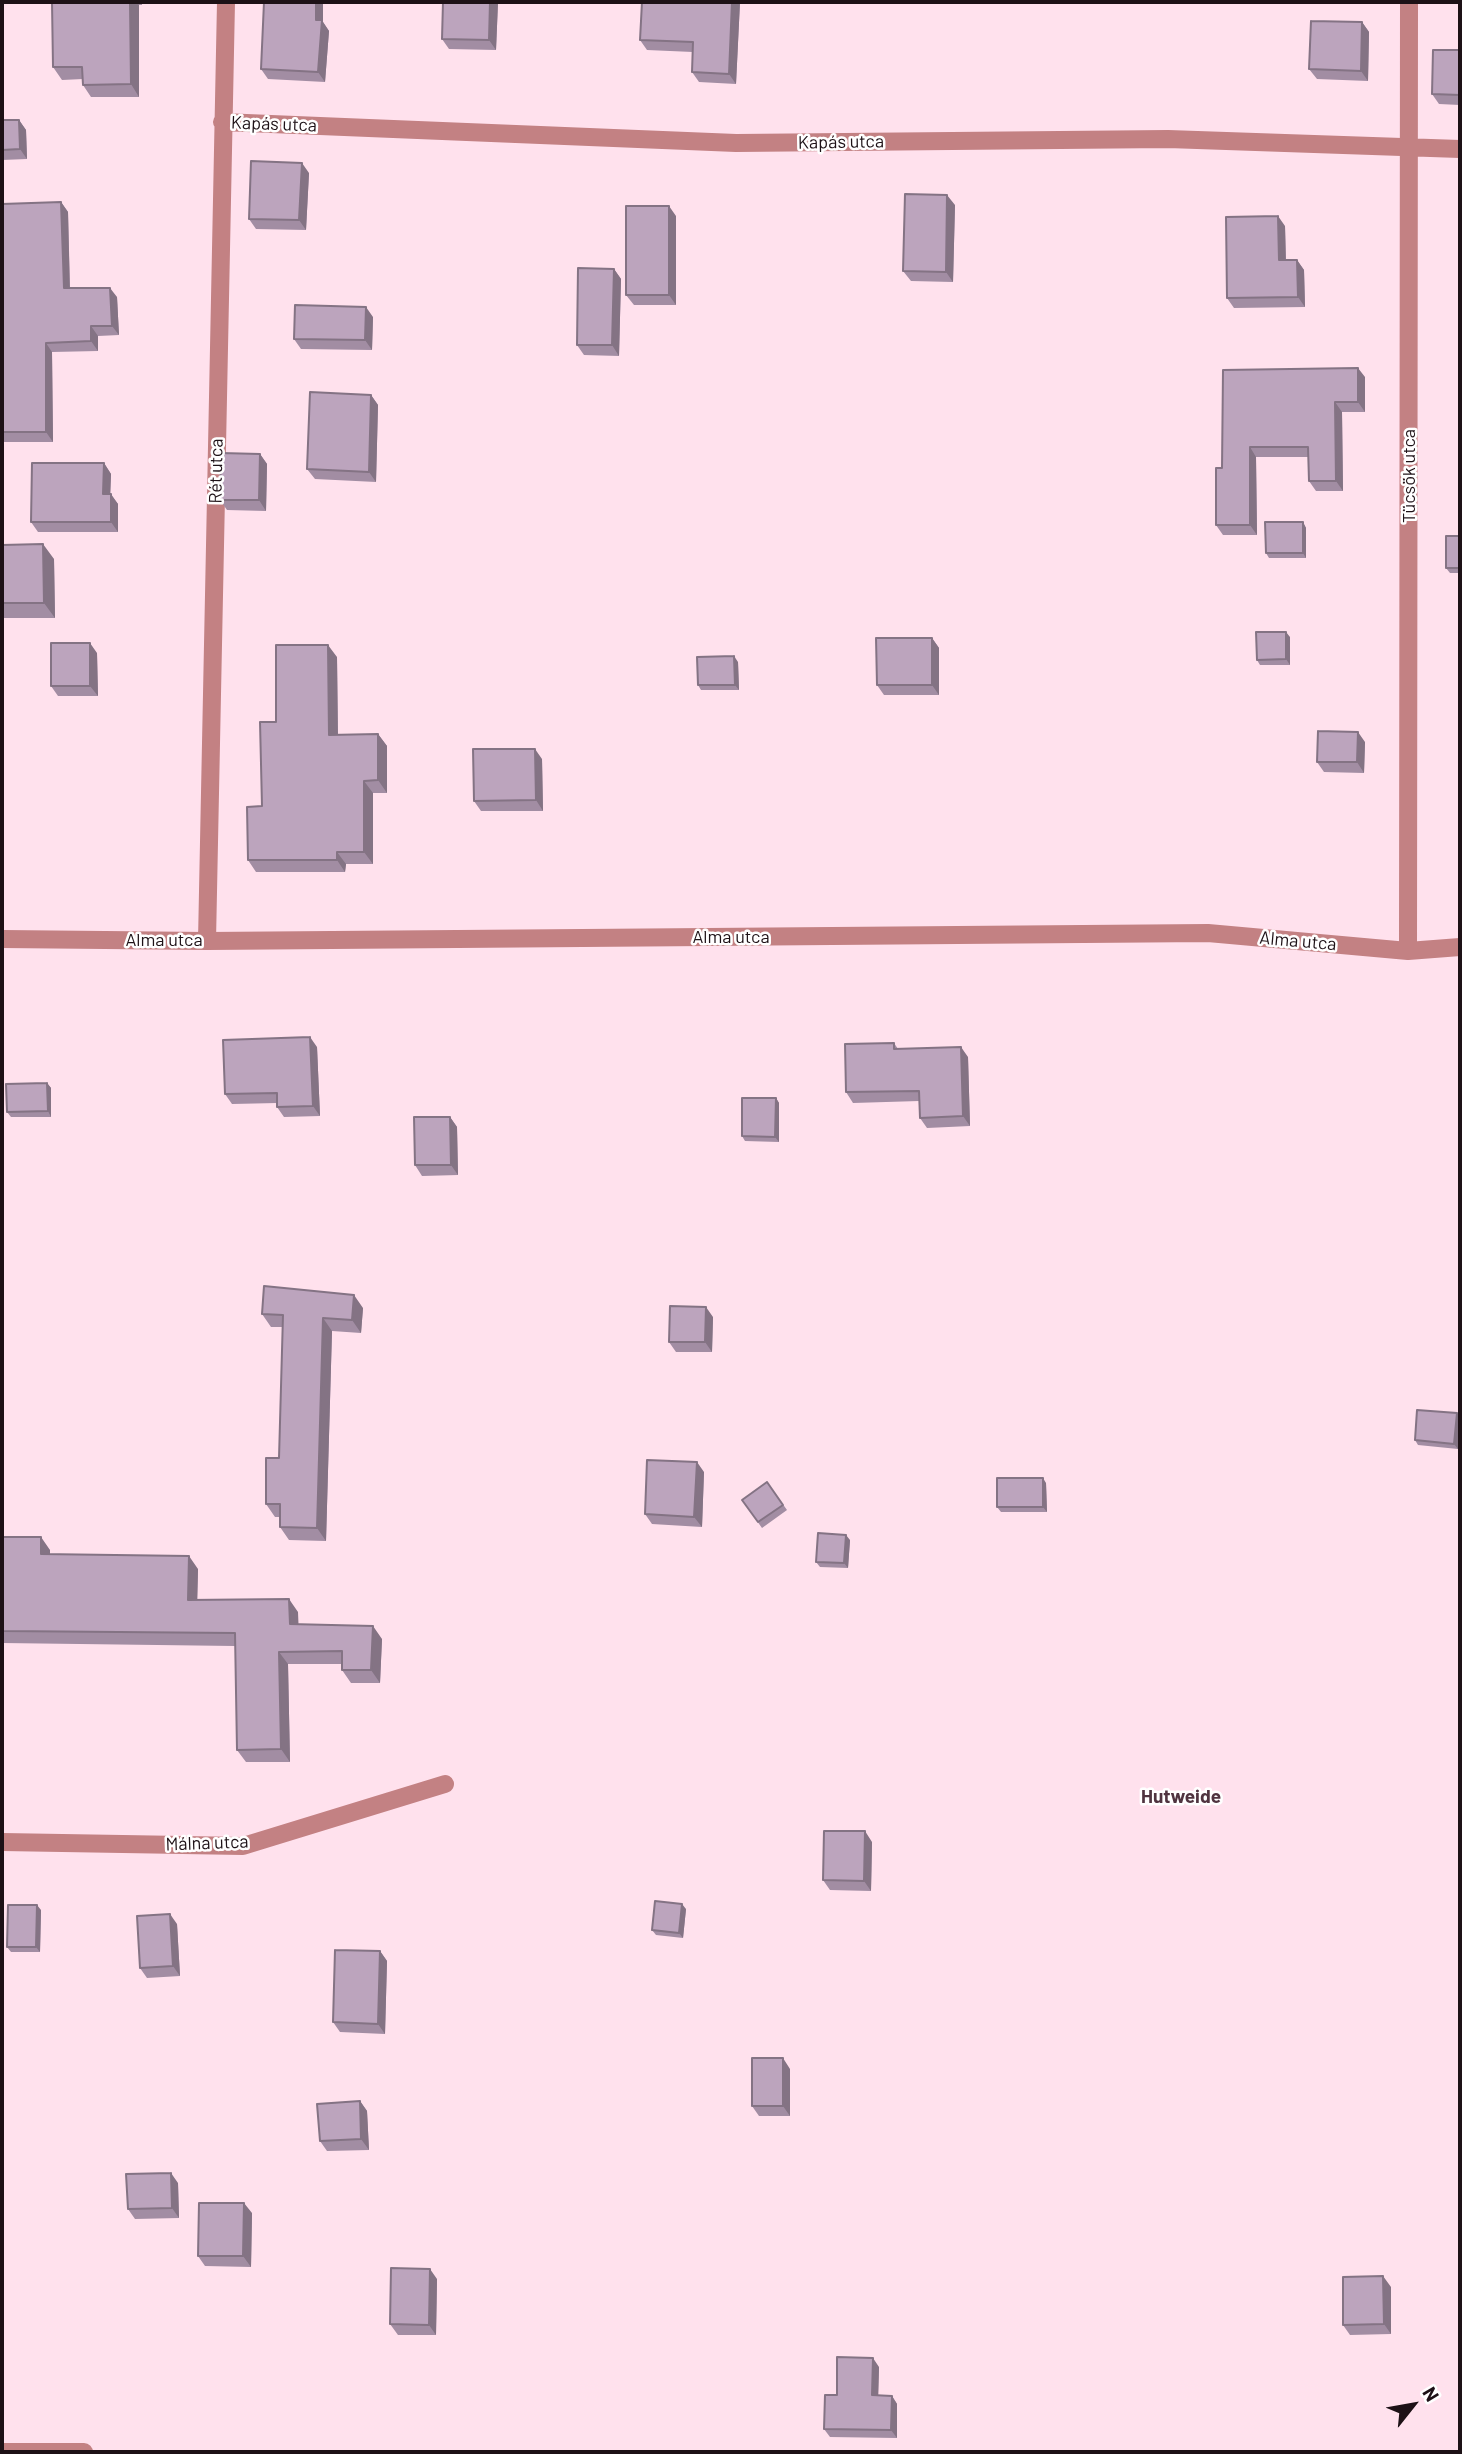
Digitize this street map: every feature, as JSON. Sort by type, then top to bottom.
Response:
[{"type":"street","name":"Rét utca","points":[[207,941],[226,2]]},
{"type":"street","name":"Tücsök utca","points":[[1408,951],[1409,2]]},
{"type":"street","name":"Kapás utca","points":[[222,122],[736,143],[1168,139],[1460,149]]},
{"type":"street","name":"Alma utca","points":[[2,939],[207,941],[1208,933],[1408,951],[1460,947]]},
{"type":"street","name":"Málna utca","points":[[2,1842],[243,1846],[445,1784]]},
{"type":"street","points":[[2,2452],[83,2452]]},
{"type":"building","points":[[52,2],[130,2],[131,84],[83,85],[82,67],[53,67]]},
{"type":"building","points":[[264,2],[316,2],[316,20],[322,20],[318,72],[261,69]]},
{"type":"building","points":[[443,2],[490,2],[489,40],[442,39]]},
{"type":"building","points":[[642,2],[732,2],[729,74],[692,72],[693,42],[640,40]]},
{"type":"building","points":[[1311,21],[1362,22],[1361,71],[1309,69]]},
{"type":"building","points":[[1433,50],[1460,50],[1460,95],[1432,94]]},
{"type":"building","points":[[2,120],[19,120],[20,149],[2,150]]},
{"type":"building","points":[[251,161],[302,163],[299,220],[249,219]]},
{"type":"building","points":[[905,194],[947,195],[946,272],[903,271]]},
{"type":"building","points":[[61,202],[64,288],[110,288],[112,326],[91,326],[91,341],[46,343],[46,432],[2,432],[2,204]]},
{"type":"building","points":[[626,206],[669,206],[669,295],[626,295]]},
{"type":"building","points":[[1278,216],[1279,260],[1297,260],[1298,297],[1227,298],[1226,217]]},
{"type":"building","points":[[578,268],[614,269],[612,345],[577,345]]},
{"type":"building","points":[[295,305],[366,307],[365,340],[294,339]]},
{"type":"building","points":[[1358,368],[1358,402],[1335,402],[1336,481],[1309,481],[1308,447],[1250,447],[1250,525],[1216,525],[1216,468],[1222,468],[1223,370]]},
{"type":"building","points":[[310,392],[371,395],[369,472],[307,469]]},
{"type":"building","points":[[221,453],[260,454],[259,500],[220,500]]},
{"type":"building","points":[[32,463],[104,463],[103,494],[111,494],[111,522],[31,522]]},
{"type":"building","points":[[1265,522],[1303,522],[1303,553],[1266,553]]},
{"type":"building","points":[[1446,536],[1460,536],[1460,568],[1446,568]]},
{"type":"building","points":[[43,544],[44,603],[2,603],[2,545]]},
{"type":"building","points":[[1256,632],[1286,632],[1286,659],[1257,660]]},
{"type":"building","points":[[876,638],[932,638],[932,685],[877,685]]},
{"type":"building","points":[[51,643],[90,643],[90,686],[51,686]]},
{"type":"building","points":[[276,645],[328,645],[329,735],[378,734],[378,780],[364,781],[364,852],[337,852],[337,860],[248,860],[247,807],[262,806],[260,722],[276,722]]},
{"type":"building","points":[[734,656],[735,685],[698,685],[697,657]]},
{"type":"building","points":[[1318,731],[1358,732],[1357,762],[1317,762]]},
{"type":"building","points":[[473,749],[535,749],[536,800],[474,801]]},
{"type":"building","points":[[310,1037],[313,1106],[277,1107],[277,1093],[225,1094],[223,1040]]},
{"type":"building","points":[[894,1043],[894,1049],[961,1047],[963,1116],[920,1118],[919,1091],[846,1092],[845,1044]]},
{"type":"building","points":[[47,1083],[48,1111],[7,1112],[6,1084]]},
{"type":"building","points":[[742,1098],[776,1098],[775,1137],[742,1136]]},
{"type":"building","points":[[414,1117],[450,1117],[451,1165],[415,1165]]},
{"type":"building","points":[[264,1286],[354,1295],[352,1320],[323,1318],[317,1528],[280,1527],[280,1504],[266,1504],[266,1458],[279,1458],[283,1315],[262,1314]]},
{"type":"building","points":[[670,1306],[706,1307],[705,1342],[669,1342]]},
{"type":"building","points":[[1417,1410],[1457,1413],[1454,1444],[1415,1440]]},
{"type":"building","points":[[647,1460],[697,1462],[694,1517],[645,1514]]},
{"type":"building","points":[[997,1478],[1043,1478],[1043,1507],[997,1507]]},
{"type":"building","points":[[767,1482],[783,1505],[758,1522],[742,1500]]},
{"type":"building","points":[[818,1533],[846,1535],[844,1563],[816,1562]]},
{"type":"building","points":[[2,1537],[41,1537],[41,1554],[189,1556],[188,1600],[289,1599],[290,1624],[373,1626],[371,1670],[342,1670],[342,1651],[279,1652],[281,1749],[237,1750],[235,1633],[2,1631]]},
{"type":"building","points":[[824,1831],[865,1831],[864,1881],[823,1880]]},
{"type":"building","points":[[655,1901],[682,1904],[679,1933],[652,1930]]},
{"type":"building","points":[[8,1905],[37,1905],[36,1947],[7,1947]]},
{"type":"building","points":[[170,1914],[173,1966],[140,1968],[137,1916]]},
{"type":"building","points":[[335,1950],[380,1951],[378,2024],[333,2022]]},
{"type":"building","points":[[752,2058],[783,2058],[783,2106],[752,2106]]},
{"type":"building","points":[[360,2101],[361,2139],[320,2141],[317,2104]]},
{"type":"building","points":[[171,2173],[172,2208],[128,2209],[126,2174]]},
{"type":"building","points":[[199,2203],[244,2203],[243,2256],[198,2256]]},
{"type":"building","points":[[391,2268],[430,2269],[429,2325],[390,2324]]},
{"type":"building","points":[[1383,2276],[1384,2324],[1343,2325],[1343,2277]]},
{"type":"building","points":[[837,2357],[873,2358],[872,2395],[892,2396],[891,2430],[824,2429],[825,2395],[837,2395]]},
{"type":"district","name":"Hutweide","points":[[1181,1797]]}]
